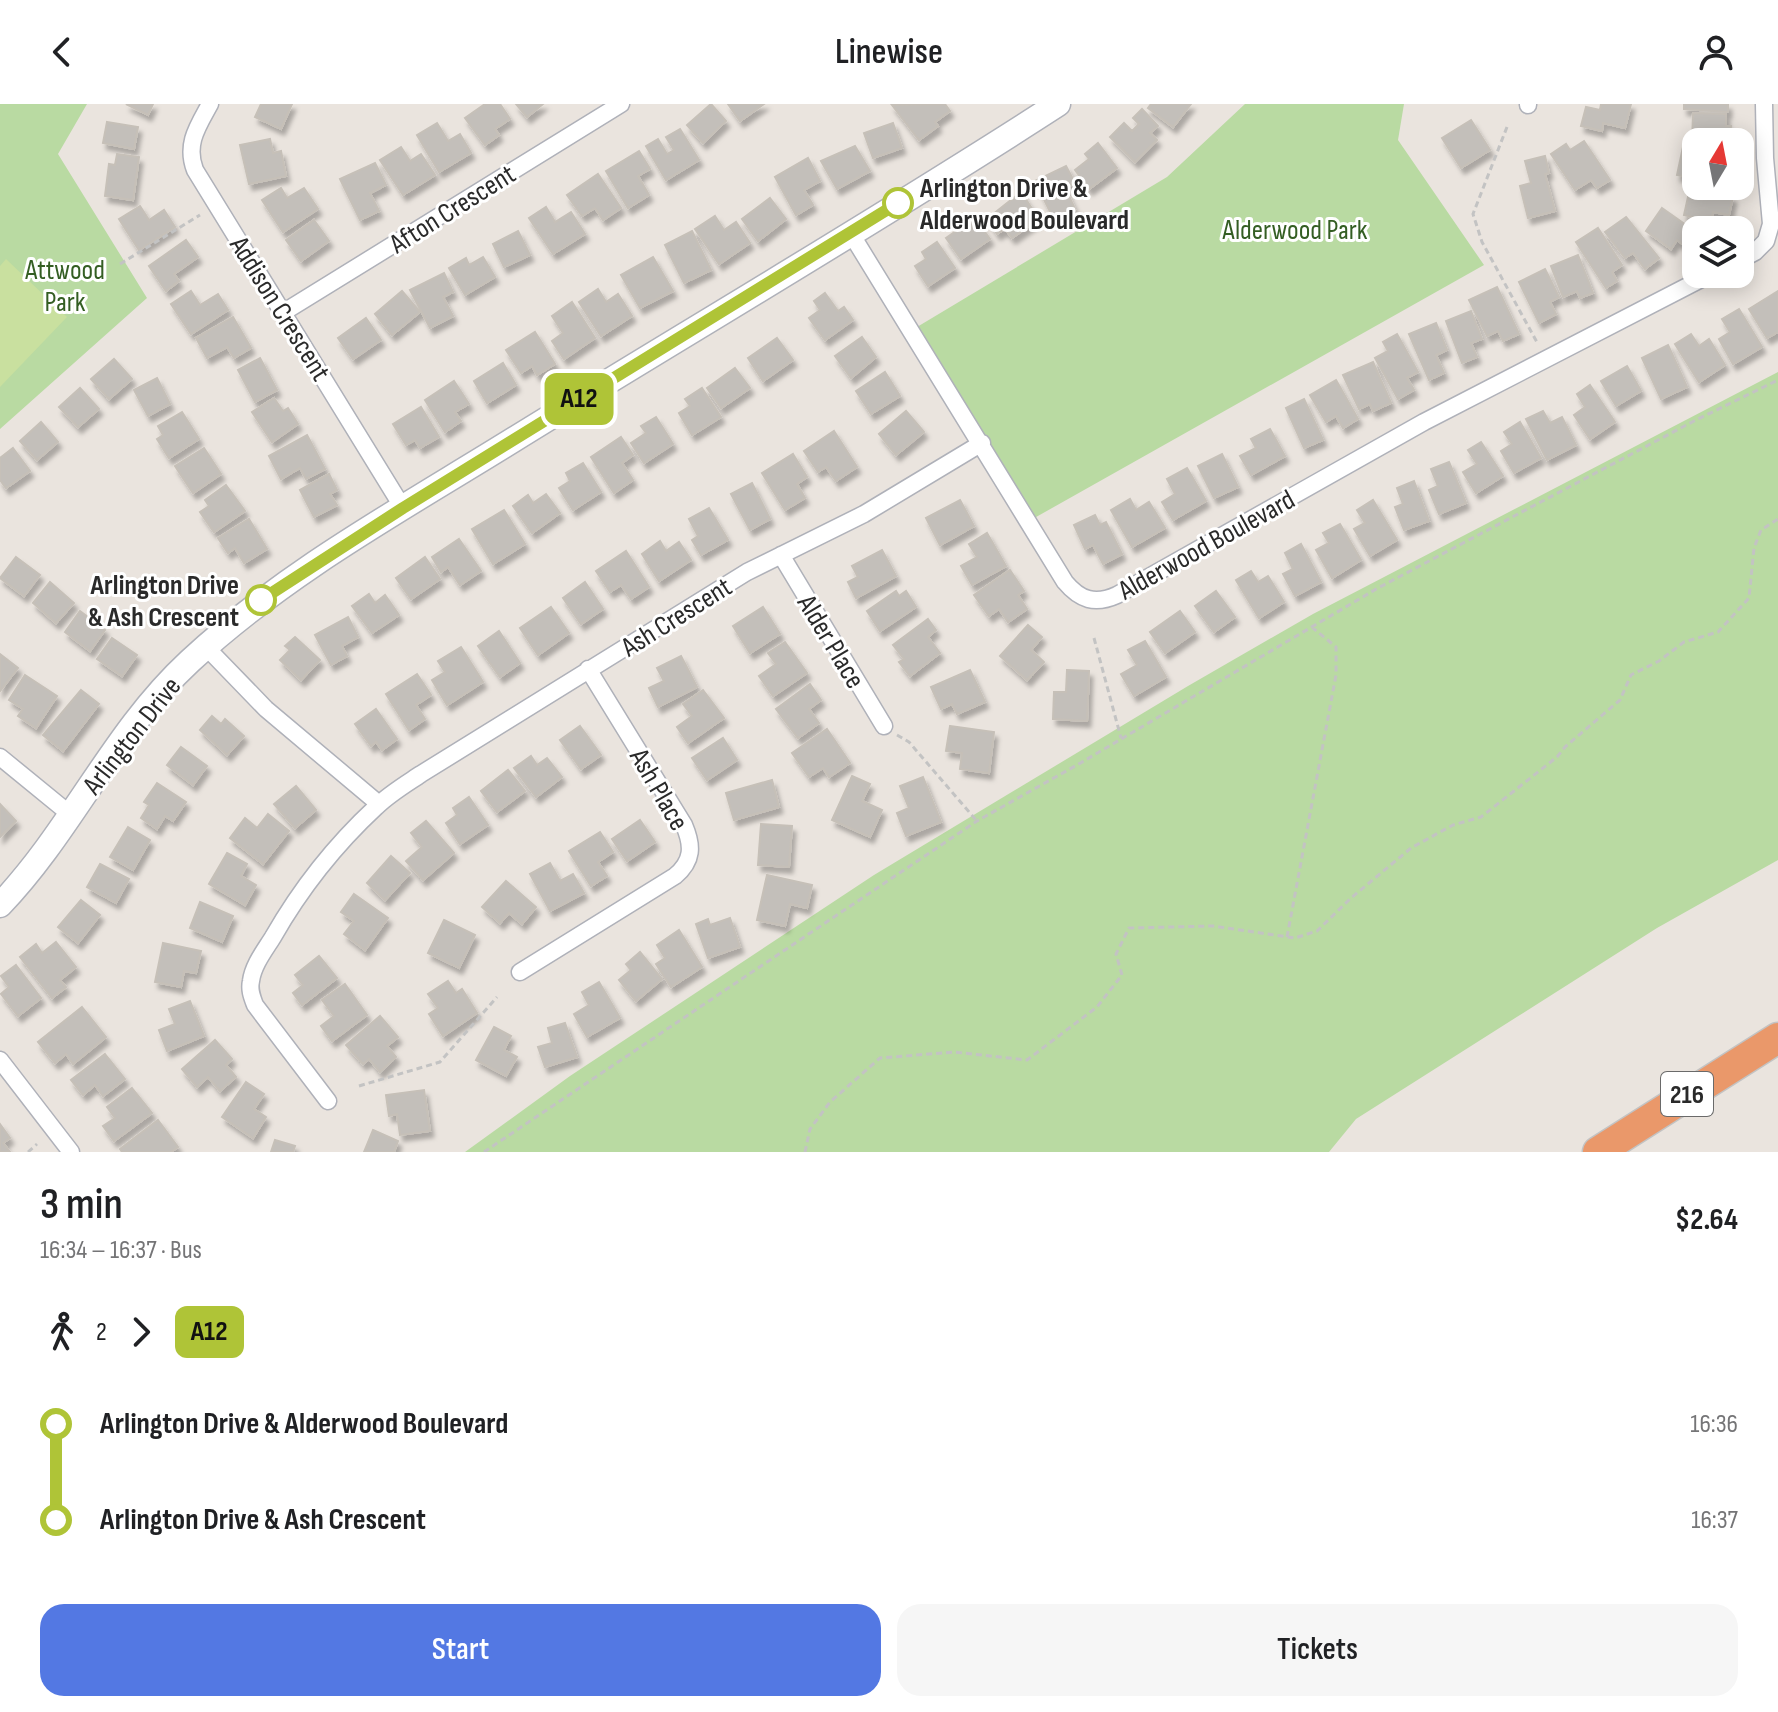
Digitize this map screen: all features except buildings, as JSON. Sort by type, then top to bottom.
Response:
[{"type":"highway","name":"216","points":[[1598,1152],[1778,1038]]},
{"type":"street","name":"Addison Crescent","points":[[210,104],[192,137],[192,164],[403,508]]},
{"type":"street","name":"Afton Crescent","points":[[284,312],[621,104]]},
{"type":"street","name":"Arlington Drive","points":[[0,905],[39,861],[141,713],[206,647],[269,594],[1058,104]]},
{"type":"street","points":[[1754,253],[1766,241],[1771,224],[1764,104]]},
{"type":"street","name":"Alderwood Boulevard","points":[[850,232],[1069,586],[1088,600],[1104,600],[1437,415],[1684,288]]},
{"type":"street","name":"Ash Crescent","points":[[328,1101],[255,1005],[250,990],[259,960],[323,860],[379,804],[421,774],[747,572],[864,514],[982,443]]},
{"type":"street","name":"Alder Place","points":[[781,555],[884,726]]},
{"type":"street","points":[[206,647],[266,709],[379,804]]},
{"type":"street","name":"Ash Place","points":[[520,972],[675,876],[683,869],[690,854],[684,825],[588,669]]},
{"type":"street","points":[[0,757],[71,815]]},
{"type":"street","points":[[0,1060],[71,1152]]},
{"type":"path","points":[[1507,127],[1473,214],[1482,242],[1540,348]]},
{"type":"path","points":[[120,264],[200,215]]},
{"type":"path","points":[[484,1152],[977,821],[1378,588],[1778,380]]},
{"type":"path","points":[[805,1152],[810,1129],[830,1102],[880,1058],[954,1052],[1027,1060],[1097,1007],[1122,975],[1116,954],[1129,928],[1213,926],[1295,938],[1317,931],[1411,848],[1453,825],[1481,817],[1557,757],[1620,700],[1631,675],[1659,661],[1684,642],[1718,632],[1749,598],[1754,548],[1761,530],[1778,519]]},
{"type":"path","points":[[1287,937],[1336,675],[1336,647],[1313,628]]},
{"type":"path","points":[[1094,638],[1121,738]]},
{"type":"path","points":[[884,726],[909,742],[977,821]]},
{"type":"path","points":[[359,1086],[440,1062],[497,997]]},
{"type":"path","points":[[28,1152],[37,1144]]},
{"type":"green space","name":"Attwood Park","points":[[0,104],[87,104],[58,154],[147,298],[0,429]]},
{"type":"green space","name":"Alderwood Park","points":[[1245,104],[1404,104],[1398,140],[1484,265],[1029,521],[912,330],[1167,177]]},
{"type":"green space","points":[[6,259],[67,317],[0,387],[0,266]]},
{"type":"green space","points":[[1778,372],[1778,860],[1657,928],[1356,1119],[1329,1152],[465,1152],[570,1076],[874,875],[1188,686],[1313,614]]},
{"type":"bus line","name":"A12","points":[[261,600],[403,508],[898,203]]},
{"type":"place","name":"Arlington Drive & Alderwood Boulevard","points":[[898,203]]},
{"type":"place","name":"Arlington Drive & Ash Crescent","points":[[261,600]]}]
